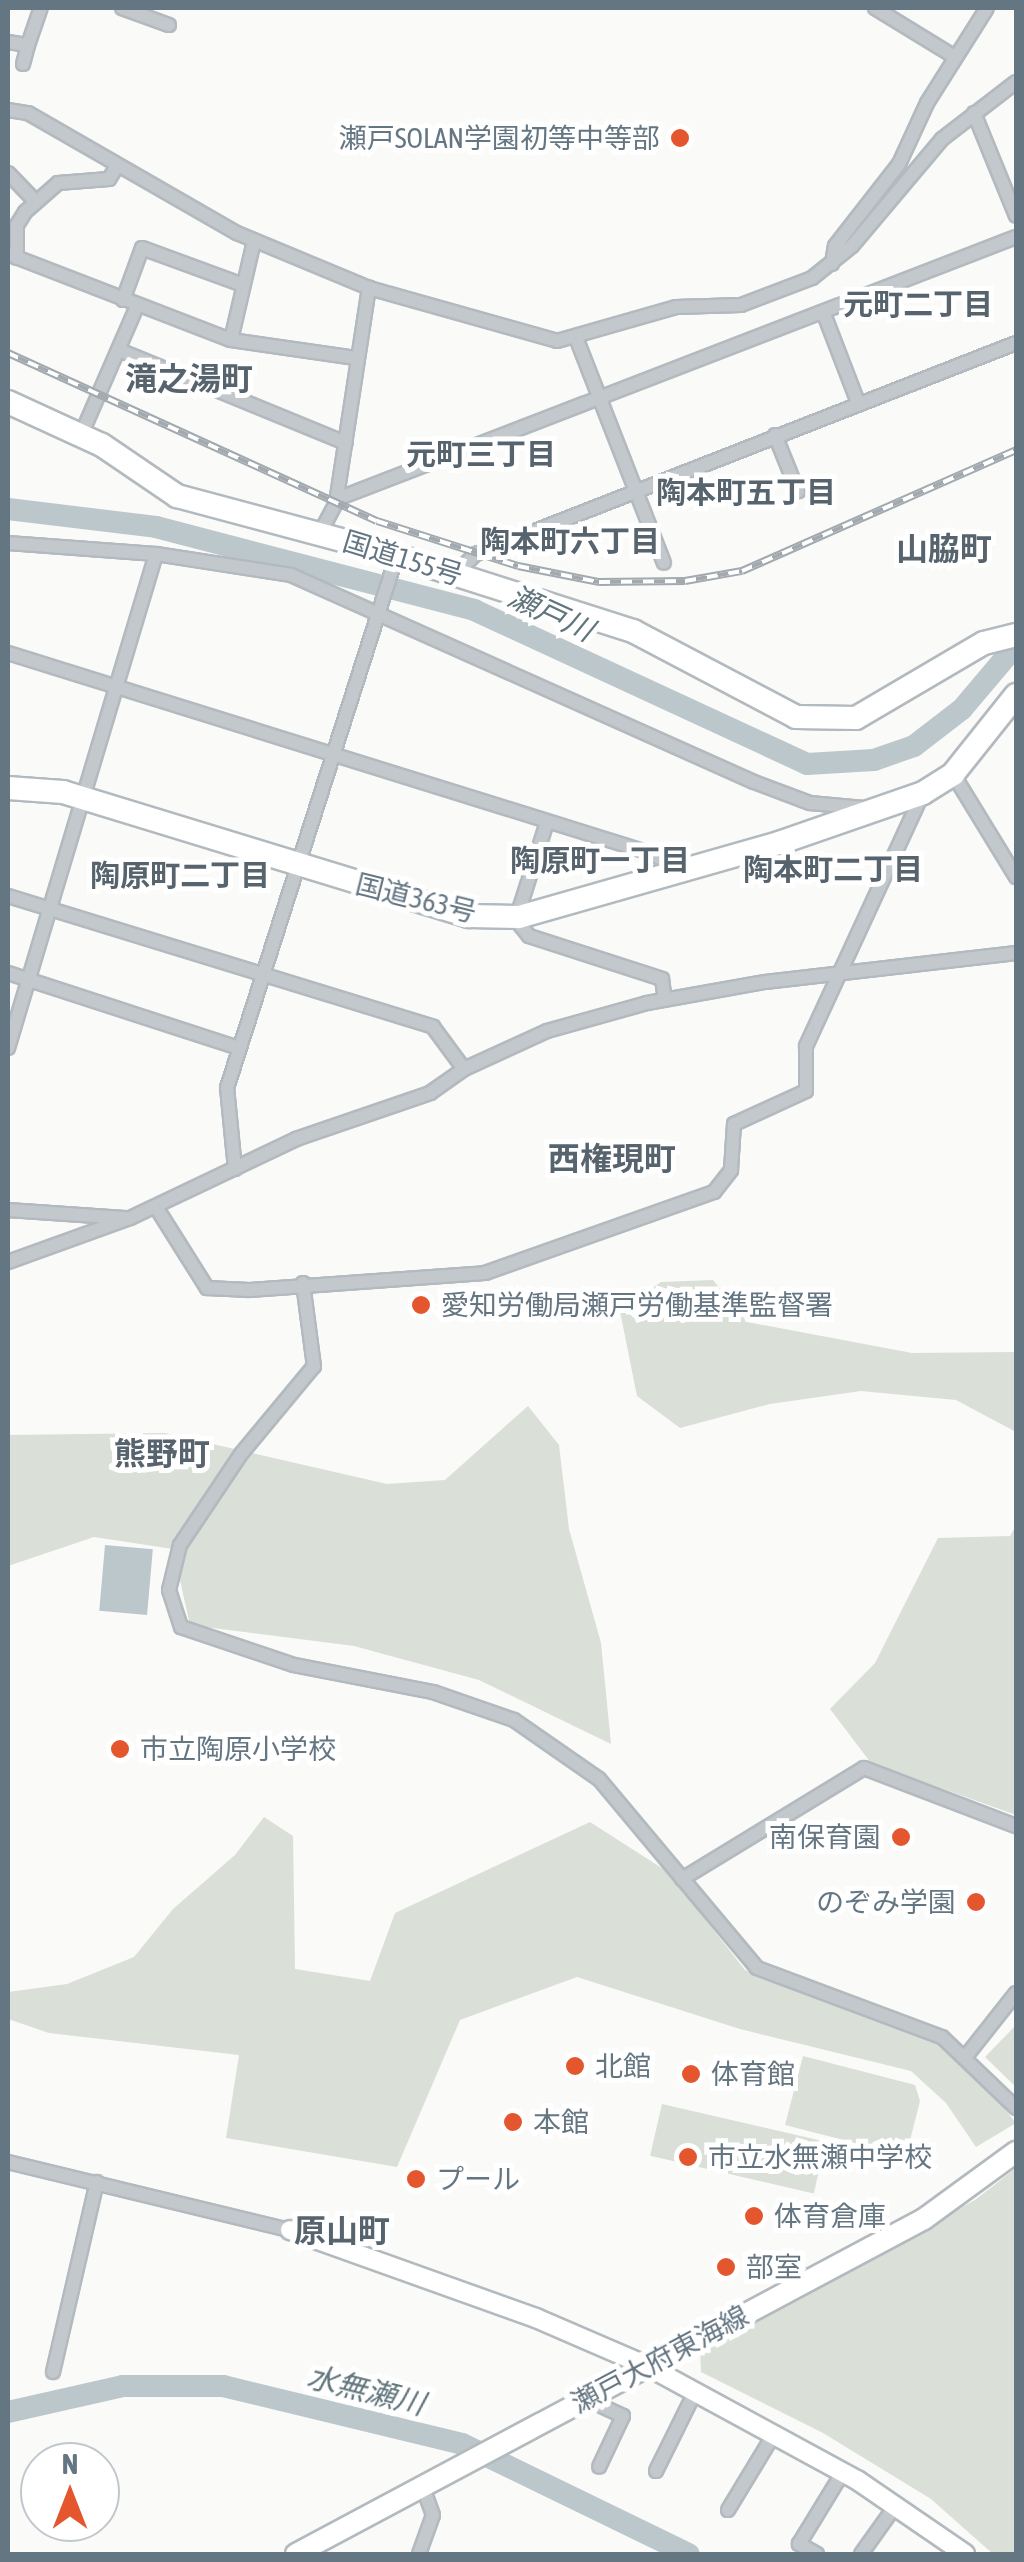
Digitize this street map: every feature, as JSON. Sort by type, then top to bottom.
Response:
[{"type":"highway","name":"国道155号","points":[[8,402],[82,435],[177,496],[320,533],[394,561],[455,574],[633,632],[779,710],[814,720],[856,718],[984,643],[1016,635]]},
{"type":"highway","name":"国道363号","points":[[10,784],[84,798],[470,916],[519,918],[684,872],[923,793],[953,774],[1016,695]]},
{"type":"main road","name":"瀬戸大府東海線","points":[[296,2554],[924,2220],[1016,2152]]},
{"type":"street","points":[[22,64],[40,8]]},
{"type":"street","points":[[122,8],[170,25]]},
{"type":"street","points":[[875,8],[955,56]]},
{"type":"street","points":[[832,265],[835,246],[899,164],[982,10]]},
{"type":"street","points":[[8,42],[28,45]]},
{"type":"street","points":[[8,110],[28,113],[254,241],[369,288],[532,336],[577,340],[676,307],[741,305],[784,294],[832,265],[942,139],[1016,82]]},
{"type":"street","points":[[974,113],[1016,216]]},
{"type":"street","points":[[117,166],[109,179],[58,184],[36,202],[17,225],[12,256],[231,340],[356,358]]},
{"type":"street","points":[[8,173],[36,202]]},
{"type":"street","points":[[336,499],[601,402],[1016,238]]},
{"type":"street","points":[[231,340],[254,241]]},
{"type":"street","points":[[122,300],[142,248],[244,285]]},
{"type":"street","points":[[320,533],[336,499],[369,288]]},
{"type":"street","points":[[82,435],[137,306]]},
{"type":"street","points":[[824,314],[858,405]]},
{"type":"street","points":[[577,340],[664,563]]},
{"type":"street","points":[[455,574],[476,554],[1016,343]]},
{"type":"street","points":[[119,350],[346,442]]},
{"type":"street","points":[[775,435],[798,492]]},
{"type":"street","points":[[8,543],[156,554],[291,575],[376,607],[754,782],[810,803],[879,809]]},
{"type":"street","points":[[8,1048],[156,554]]},
{"type":"street","points":[[235,1169],[225,1108],[239,1048],[299,866],[376,607],[394,561]]},
{"type":"street","points":[[8,653],[653,854],[684,872]]},
{"type":"street","points":[[953,774],[1016,877]]},
{"type":"street","points":[[156,1207],[207,1288],[485,1274],[714,1192],[731,1170],[728,1140],[734,1124],[804,1094],[806,1046],[923,793]]},
{"type":"street","points":[[547,822],[519,918],[529,936],[662,979],[665,1000]]},
{"type":"street","points":[[8,896],[433,1028],[464,1068]]},
{"type":"street","points":[[8,1262],[156,1207],[296,1139],[430,1094],[464,1068],[547,1031],[665,1000],[842,972],[1016,954]]},
{"type":"street","points":[[8,973],[239,1048]]},
{"type":"street","points":[[8,1210],[130,1218]]},
{"type":"street","points":[[303,1283],[314,1366],[194,1520],[172,1567],[173,1616],[182,1627],[266,1657],[433,1692],[514,1720],[599,1779],[757,1968],[942,2037],[966,2055],[1016,2108]]},
{"type":"street","points":[[682,1879],[864,1768],[1016,1826]]},
{"type":"street","points":[[966,2055],[1016,1993]]},
{"type":"street","points":[[8,2162],[290,2230],[536,2318],[647,2366],[774,2434],[896,2505],[965,2554]]},
{"type":"street","points":[[53,2372],[97,2182]]},
{"type":"street","points":[[656,2471],[695,2392]]},
{"type":"street","points":[[584,2398],[622,2416],[599,2468]]},
{"type":"street","points":[[728,2510],[774,2434]]},
{"type":"street","points":[[818,2554],[800,2544],[843,2472]]},
{"type":"street","points":[[419,2554],[433,2515],[423,2487]]},
{"type":"street","points":[[860,2554],[896,2505]]},
{"type":"shaded area","points":[[713,1280],[747,1322],[912,1353],[1016,1352],[1016,1432],[956,1400],[861,1391],[770,1404],[680,1428],[637,1396],[620,1311],[661,1282]]},
{"type":"shaded area","points":[[528,1406],[559,1445],[569,1529],[601,1643],[611,1744],[479,1680],[354,1646],[190,1625],[173,1549],[94,1537],[8,1566],[8,1435],[165,1433],[387,1484],[445,1480]]},
{"type":"shaded area","points":[[1016,1526],[1016,1815],[871,1763],[830,1709],[875,1663],[938,1538],[1010,1536]]},
{"type":"shaded area","points":[[105,1545],[153,1549],[147,1615],[99,1611]]},
{"type":"shaded area","points":[[264,1817],[293,1836],[295,1969],[370,1981],[395,1913],[590,1822],[668,1872],[745,1970],[956,2048],[1016,2123],[976,2147],[946,2103],[911,2071],[740,2029],[577,1977],[460,2020],[397,2167],[226,2138],[239,2055],[49,2033],[8,2019],[8,1992],[67,1984],[134,1957],[173,1909],[235,1855]]},
{"type":"shaded area","points":[[1016,2025],[1016,2087],[985,2057]]},
{"type":"shaded area","points":[[803,2056],[915,2085],[920,2101],[906,2156],[785,2125]]},
{"type":"shaded area","points":[[662,2104],[826,2142],[814,2193],[650,2156]]},
{"type":"shaded area","points":[[1016,2168],[1016,2554],[993,2554],[931,2499],[823,2433],[701,2372],[700,2348],[975,2200]]},
{"type":"waterway","name":"瀬戸川","points":[[8,509],[156,527],[474,610],[807,764],[874,760],[914,746],[962,709],[1016,645]]},
{"type":"waterway","name":"水無瀬川","points":[[8,2412],[123,2386],[223,2386],[462,2444],[689,2554]]},
{"type":"railway","points":[[8,353],[377,521],[518,566],[599,582],[685,581],[742,571],[1016,450]]},
{"type":"place","name":"瀬戸SOLAN学園初等中等部","points":[[680,138]]},
{"type":"place","name":"愛知労働局瀬戸労働基準監督署","points":[[421,1305]]},
{"type":"place","name":"市立陶原小学校","points":[[120,1749]]},
{"type":"place","name":"南保育園","points":[[901,1837]]},
{"type":"place","name":"のぞみ学園","points":[[976,1902]]},
{"type":"place","name":"北館","points":[[575,2066]]},
{"type":"place","name":"体育館","points":[[691,2074]]},
{"type":"place","name":"本館","points":[[513,2122]]},
{"type":"place","name":"市立水無瀬中学校","points":[[688,2157]]},
{"type":"place","name":"プール","points":[[416,2179]]},
{"type":"place","name":"体育倉庫","points":[[754,2216]]},
{"type":"place","name":"部室","points":[[726,2267]]},
{"type":"district","name":"元町二丁目","points":[[918,304]]},
{"type":"district","name":"滝之湯町","points":[[189,379]]},
{"type":"district","name":"元町三丁目","points":[[481,454]]},
{"type":"district","name":"陶本町五丁目","points":[[746,492]]},
{"type":"district","name":"陶本町六丁目","points":[[570,541]]},
{"type":"district","name":"山脇町","points":[[944,549]]},
{"type":"district","name":"陶原町一丁目","points":[[600,860]]},
{"type":"district","name":"陶本町二丁目","points":[[833,869]]},
{"type":"district","name":"陶原町二丁目","points":[[180,875]]},
{"type":"district","name":"西権現町","points":[[612,1159]]},
{"type":"district","name":"熊野町","points":[[162,1454]]},
{"type":"district","name":"原山町","points":[[342,2231]]}]
